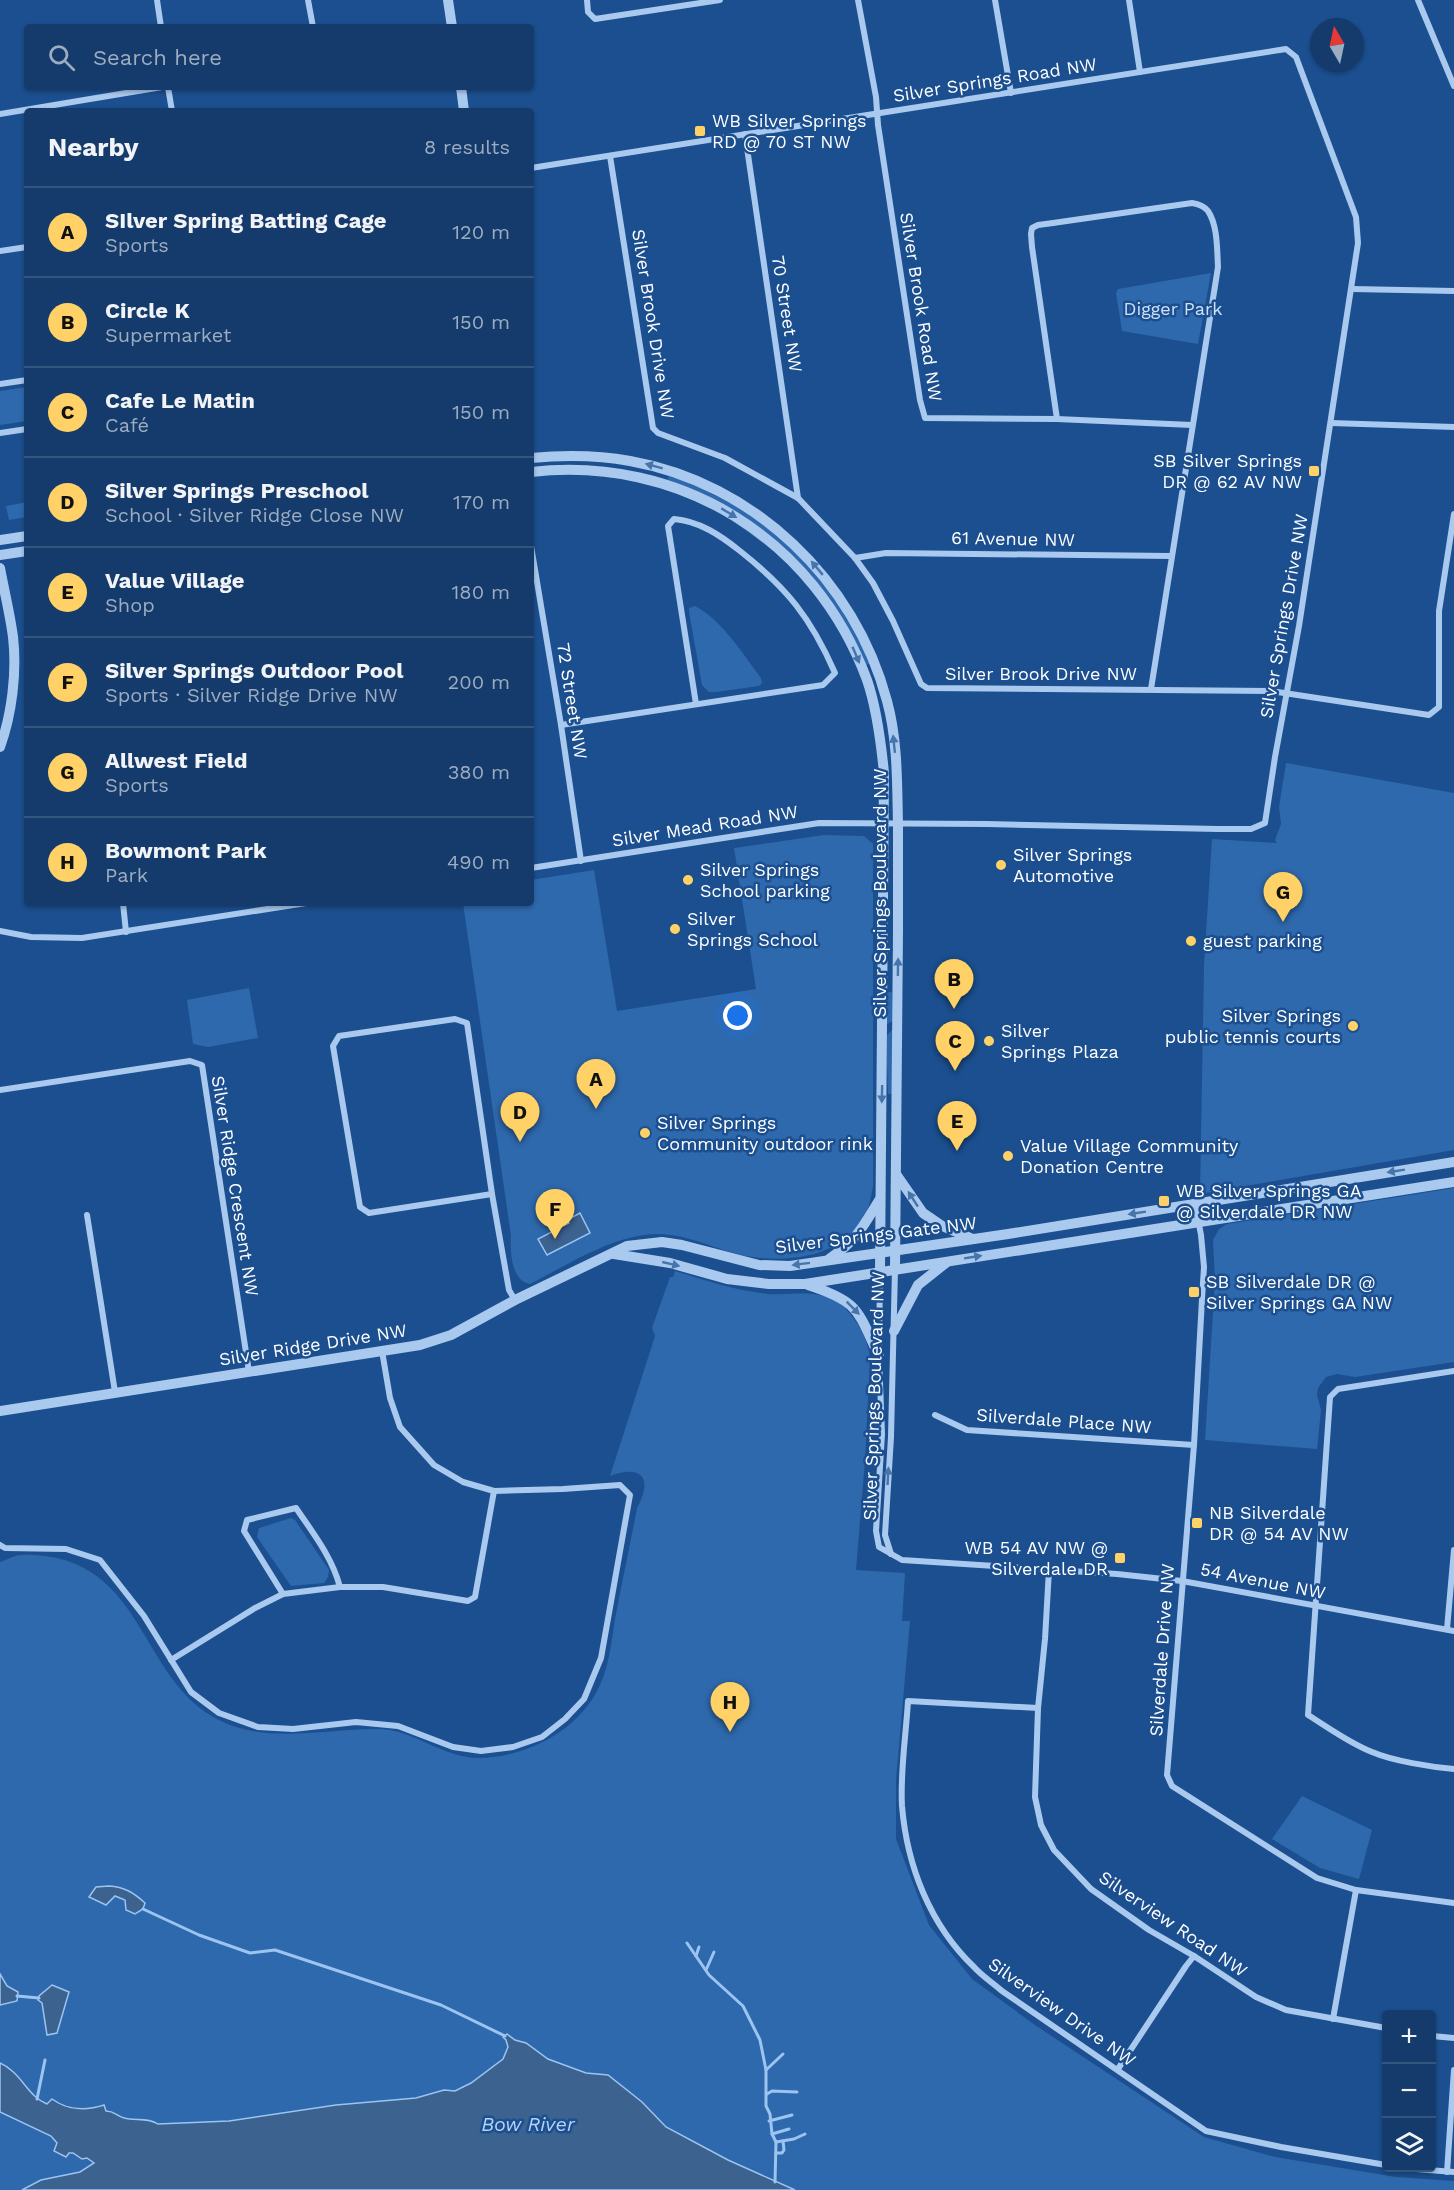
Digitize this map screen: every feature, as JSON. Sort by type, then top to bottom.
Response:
[{"type":"street","points":[[157,0],[161,24]]},
{"type":"street","points":[[308,0],[312,24]]},
{"type":"street","points":[[448,0],[452,24]]},
{"type":"street","points":[[587,0],[588,12],[595,19],[720,0]]},
{"type":"street","points":[[858,0],[876,97],[877,114]]},
{"type":"street","points":[[995,0],[1011,93]]},
{"type":"street","points":[[1129,0],[1140,72]]},
{"type":"street","points":[[1418,0],[1454,86]]},
{"type":"street","name":"Silver Springs Road NW","points":[[534,168],[1287,49]]},
{"type":"street","name":"Silver Springs Drive NW","points":[[884,823],[1251,829],[1265,823],[1331,423],[1358,243],[1356,217],[1296,57],[1287,49]]},
{"type":"street","points":[[36,108],[144,90]]},
{"type":"street","points":[[168,90],[172,108]]},
{"type":"street","points":[[461,90],[464,108]]},
{"type":"street","points":[[0,114],[24,110]]},
{"type":"street","name":"Silver Brook Road NW","points":[[877,114],[923,415],[929,419],[1057,419],[1192,425]]},
{"type":"street","name":"70 Street NW","points":[[745,134],[798,498]]},
{"type":"street","name":"Silver Brook Drive NW","points":[[610,156],[653,428],[725,458],[798,498],[855,558],[873,583],[921,684],[927,688],[1151,689],[1286,693],[1429,715],[1439,707],[1437,646],[1439,611],[1454,514]]},
{"type":"street","points":[[1057,419],[1032,247],[1032,228],[1045,224],[1191,203],[1200,205],[1208,211],[1214,231],[1218,267],[1151,689]]},
{"type":"street","points":[[0,251],[24,247]]},
{"type":"street","points":[[1352,289],[1454,291]]},
{"type":"street","points":[[0,384],[24,380]]},
{"type":"street","points":[[1331,423],[1454,427]]},
{"type":"street","points":[[0,433],[24,429]]},
{"type":"street","name":"Silver Springs Boulevard NW","points":[[534,458],[566,455],[610,458],[670,471],[707,485],[750,509],[796,546],[821,572],[852,616],[882,685],[896,755],[897,823],[894,1331],[885,1535],[889,1554]]},
{"type":"street","name":"Silver Springs Boulevard NW","points":[[534,472],[603,471],[658,482],[694,494],[728,512],[760,533],[785,555],[820,593],[838,619],[867,679],[882,754],[884,823],[879,1356],[882,1434],[876,1531],[879,1547],[889,1554]]},
{"type":"street","points":[[561,725],[823,685],[835,674],[822,642],[797,604],[768,572],[718,535],[690,520],[674,519],[668,525],[696,704]]},
{"type":"street","points":[[0,540],[24,536]]},
{"type":"street","points":[[0,555],[24,551]]},
{"type":"street","name":"61 Avenue NW","points":[[855,558],[886,553],[1171,556]]},
{"type":"street","name":"72 Street NW","points":[[534,564],[581,861]]},
{"type":"street","points":[[0,568],[13,636],[14,667],[10,704],[0,747]]},
{"type":"street","name":"Silver Mead Road NW","points":[[534,868],[819,823],[884,823]]},
{"type":"street","points":[[123,906],[126,932]]},
{"type":"street","points":[[0,931],[31,937],[82,938],[287,906]]},
{"type":"street","points":[[492,1194],[369,1213],[360,1207],[333,1046],[339,1036],[455,1019],[467,1023],[492,1194],[509,1290],[514,1300]]},
{"type":"street","name":"Silver Ridge Crescent NW","points":[[0,1090],[190,1061],[202,1065],[249,1372]]},
{"type":"street","name":"Silver Springs Gate NW","points":[[614,1254],[627,1246],[662,1242],[759,1265],[790,1266],[1454,1162]]},
{"type":"street","points":[[896,1172],[923,1213],[942,1226],[974,1239]]},
{"type":"street","name":"Silver Springs Gate NW","points":[[614,1254],[670,1263],[736,1280],[769,1284],[805,1284],[1454,1182]]},
{"type":"street","points":[[826,1261],[850,1244],[858,1235],[880,1198]]},
{"type":"street","name":"Silverdale Drive NW","points":[[1195,1204],[1204,1267],[1194,1445],[1167,1775],[1172,1786],[1317,1878],[1356,1890],[1454,1903]]},
{"type":"street","points":[[87,1215],[115,1392]]},
{"type":"street","name":"Silver Ridge Drive NW","points":[[0,1411],[420,1345],[451,1335],[514,1300],[614,1254]]},
{"type":"street","points":[[894,1331],[918,1285],[948,1261]]},
{"type":"street","points":[[805,1284],[838,1295],[850,1304],[866,1325],[879,1356]]},
{"type":"street","points":[[0,1545],[5,1548],[66,1549],[100,1560],[144,1616],[191,1692],[219,1713],[258,1727],[293,1729],[356,1722],[398,1725],[453,1747],[481,1751],[513,1748],[542,1737],[565,1719],[584,1699],[601,1658],[630,1495],[620,1485],[494,1491],[463,1482],[434,1466],[400,1427],[390,1399],[381,1351]]},
{"type":"street","points":[[1454,1371],[1338,1389],[1330,1397],[1308,1715],[1374,1753],[1438,1768],[1454,1768]]},
{"type":"street","name":"Silverdale Place NW","points":[[935,1415],[967,1430],[1194,1445]]},
{"type":"street","points":[[171,1660],[255,1608],[283,1594],[340,1587],[383,1587],[468,1602],[475,1596],[494,1491]]},
{"type":"street","points":[[283,1594],[244,1531],[247,1520],[296,1508],[325,1550],[336,1572],[340,1587]]},
{"type":"street","points":[[1450,1630],[1454,1550]]},
{"type":"street","name":"54 Avenue NW","points":[[889,1554],[902,1560],[1182,1581],[1450,1630]]},
{"type":"street","name":"Silverview Road NW","points":[[1048,1570],[1045,1639],[1038,1708],[1035,1797],[1041,1825],[1054,1850],[1091,1889],[1149,1930],[1194,1956],[1256,1997],[1286,2010],[1382,2027]]},
{"type":"street","name":"Silverview Drive NW","points":[[1038,1708],[908,1701],[902,1805],[910,1852],[922,1892],[937,1922],[956,1948],[974,1968],[1002,1991],[1206,2131],[1382,2164]]},
{"type":"street","points":[[1333,2019],[1356,1890]]},
{"type":"street","points":[[1118,2069],[1185,1966],[1194,1956]]},
{"type":"street","points":[[1436,2036],[1454,2038]]},
{"type":"street","points":[[1450,2172],[1454,2070]]},
{"type":"green space","name":"Digger Park","points":[[1211,273],[1198,344],[1122,331],[1116,293],[1118,289]]},
{"type":"green space","points":[[24,387],[24,421],[0,425],[0,391]]},
{"type":"green space","points":[[669,476],[687,481],[749,513],[795,550],[843,609],[871,663],[866,665],[848,630],[817,583],[691,490],[667,481]]},
{"type":"green space","points":[[24,503],[24,518],[9,520],[6,506]]},
{"type":"green space","points":[[695,606],[714,620],[731,638],[761,678],[762,683],[759,686],[709,692],[702,685],[689,612],[689,608]]},
{"type":"green space","points":[[1286,763],[1454,793],[1454,1150],[1200,1194],[1204,965],[1212,839],[1277,843],[1275,840],[1281,824],[1279,807]]},
{"type":"green space","points":[[824,835],[864,836],[873,844],[873,1186],[868,1208],[862,1221],[839,1243],[810,1255],[794,1258],[746,1256],[691,1239],[657,1234],[641,1235],[592,1252],[530,1284],[524,1282],[515,1271],[513,1264],[511,1236],[463,906],[534,906],[534,880],[594,870],[617,1011],[756,989],[734,848]]},
{"type":"green space","points":[[249,988],[258,1038],[208,1047],[193,1044],[187,1000]]},
{"type":"green space","points":[[886,992],[892,992],[893,1021],[887,1024]]},
{"type":"green space","points":[[893,1029],[892,1094],[888,1094],[886,1036]]},
{"type":"green space","points":[[1454,1188],[1454,1362],[1355,1377],[1337,1374],[1326,1377],[1318,1388],[1317,1395],[1321,1410],[1317,1449],[1205,1440],[1215,1280],[1213,1240],[1219,1229],[1227,1224]]},
{"type":"green space","points":[[675,1271],[750,1291],[824,1296],[846,1307],[864,1336],[870,1357],[865,1461],[856,1570],[905,1573],[902,1621],[910,1621],[896,1780],[896,1839],[929,1925],[972,1979],[1035,2025],[1204,2137],[1275,2157],[1396,2177],[1454,2181],[1454,2190],[0,2190],[0,1562],[18,1555],[34,1555],[57,1558],[85,1568],[107,1584],[125,1605],[169,1674],[186,1695],[207,1713],[227,1724],[248,1730],[291,1734],[380,1729],[405,1734],[466,1757],[496,1757],[530,1748],[561,1731],[574,1720],[596,1693],[604,1675],[637,1508],[644,1489],[642,1477],[637,1473],[610,1476],[655,1336],[652,1328],[670,1277],[673,1277]]},
{"type":"green space","points":[[291,1518],[295,1520],[329,1570],[324,1583],[291,1586],[257,1537],[259,1528]]},
{"type":"green space","points":[[1302,1796],[1372,1830],[1359,1879],[1320,1868],[1272,1839]]},
{"type":"water","points":[[580,1213],[590,1233],[547,1255],[538,1239],[569,1223],[567,1220]]},
{"type":"water","points":[[109,1886],[124,1889],[136,1896],[145,1903],[143,1909],[135,1914],[126,1910],[125,1900],[115,1896],[106,1905],[89,1897],[96,1887]]},
{"type":"water","points":[[0,1974],[7,1986],[18,1992],[17,2001],[0,2005]]},
{"type":"water","points":[[52,1985],[69,1992],[57,2033],[47,2035],[42,2003],[38,2000],[39,1996]]},
{"type":"water","name":"Bow River","points":[[507,2034],[515,2040],[526,2043],[548,2059],[586,2073],[608,2075],[642,2102],[666,2127],[728,2160],[795,2190],[22,2190],[41,2180],[80,2172],[94,2163],[73,2153],[69,2153],[66,2157],[54,2151],[57,2143],[51,2136],[0,2112],[0,2063],[14,2072],[40,2101],[47,2104],[52,2099],[77,2108],[104,2105],[106,2111],[121,2117],[158,2124],[229,2121],[336,2105],[416,2098],[444,2090],[455,2091],[471,2083],[503,2059],[508,2047],[503,2037]]},
{"type":"waterway","points":[[143,1909],[199,1935],[250,1953],[275,1950],[441,2005],[505,2036]]},
{"type":"waterway","points":[[687,1943],[709,1975],[743,2006],[760,2040],[766,2070],[766,2106],[776,2142],[775,2182]]},
{"type":"waterway","points":[[696,1956],[699,1947]]},
{"type":"waterway","points":[[706,1970],[714,1952]]},
{"type":"waterway","points":[[17,1996],[39,1998]]},
{"type":"waterway","points":[[766,2070],[783,2054]]},
{"type":"waterway","points":[[37,2099],[45,2060]]},
{"type":"waterway","points":[[767,2094],[772,2091],[797,2092]]},
{"type":"waterway","points":[[769,2121],[792,2115]]},
{"type":"waterway","points":[[772,2134],[789,2129]]},
{"type":"waterway","points":[[776,2142],[794,2139],[805,2134]]},
{"type":"waterway","points":[[776,2153],[782,2153],[784,2150],[783,2141]]},
{"type":"place","name":"WB Silver Springs RD @ 70 ST NW","points":[[700,131]]},
{"type":"place","name":"SB Silver Springs DR @ 62 AV NW","points":[[1314,471]]},
{"type":"place","name":"Silver Springs Automotive","points":[[1001,865]]},
{"type":"place","name":"Silver Springs School parking","points":[[688,880]]},
{"type":"place","name":"Allwest Field","points":[[1283,922]]},
{"type":"place","name":"Silver Springs School","points":[[675,929]]},
{"type":"place","name":"guest parking","points":[[1191,941]]},
{"type":"place","name":"Circle K","points":[[954,1009]]},
{"type":"place","name":"Silver Springs public tennis courts","points":[[1353,1026]]},
{"type":"place","name":"Silver Springs Plaza","points":[[989,1041]]},
{"type":"place","name":"Cafe Le Matin","points":[[955,1071]]},
{"type":"place","name":"SIlver Spring Batting Cage","points":[[596,1109]]},
{"type":"place","name":"Silver Springs Community outdoor rink","points":[[645,1133]]},
{"type":"place","name":"Silver Springs Preschool","points":[[520,1142]]},
{"type":"place","name":"Value Village","points":[[957,1151]]},
{"type":"place","name":"Value Village Community Donation Centre","points":[[1008,1156]]},
{"type":"place","name":"WB Silver Springs GA @ Silverdale DR NW","points":[[1164,1201]]},
{"type":"place","name":"Silver Springs Outdoor Pool","points":[[555,1239]]},
{"type":"place","name":"SB Silverdale DR @ Silver Springs GA NW","points":[[1194,1292]]},
{"type":"place","name":"NB Silverdale DR @ 54 AV NW","points":[[1197,1523]]},
{"type":"place","name":"WB 54 AV NW @ Silverdale DR","points":[[1120,1558]]},
{"type":"place","name":"Bowmont Park","points":[[730,1732]]}]
